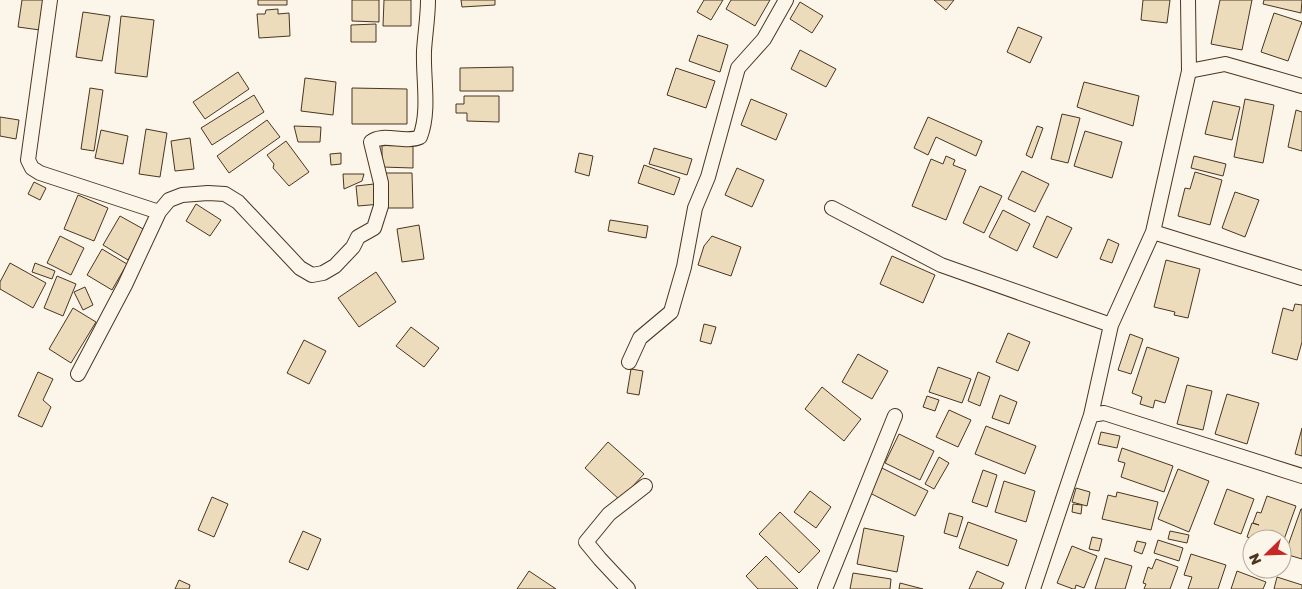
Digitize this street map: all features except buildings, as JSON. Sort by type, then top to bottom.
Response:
[{"type":"street","points":[[50,0],[28,160],[32,168],[40,173],[159,212]]},
{"type":"street","points":[[78,374],[125,285],[159,212],[169,200],[182,196],[208,193],[225,194],[238,202],[300,268],[312,275],[323,273],[335,266],[353,247],[358,237],[374,228],[381,206],[381,183],[371,142],[374,139],[415,140],[420,137],[423,130],[425,96],[424,51],[428,0]]},
{"type":"street","points":[[629,362],[640,338],[671,312],[684,267],[695,208],[708,177],[738,68],[764,39],[786,0]]},
{"type":"street","points":[[1033,589],[1091,415],[1111,325],[1153,232],[1189,71],[1188,0]]},
{"type":"street","points":[[1189,71],[1225,64],[1302,86]]},
{"type":"street","points":[[832,208],[941,265],[1111,325]]},
{"type":"street","points":[[1153,232],[1302,278]]},
{"type":"street","points":[[1091,415],[1104,413],[1302,476]]},
{"type":"street","points":[[825,589],[895,416]]},
{"type":"street","points":[[628,589],[586,542],[609,514],[645,486]]}]
